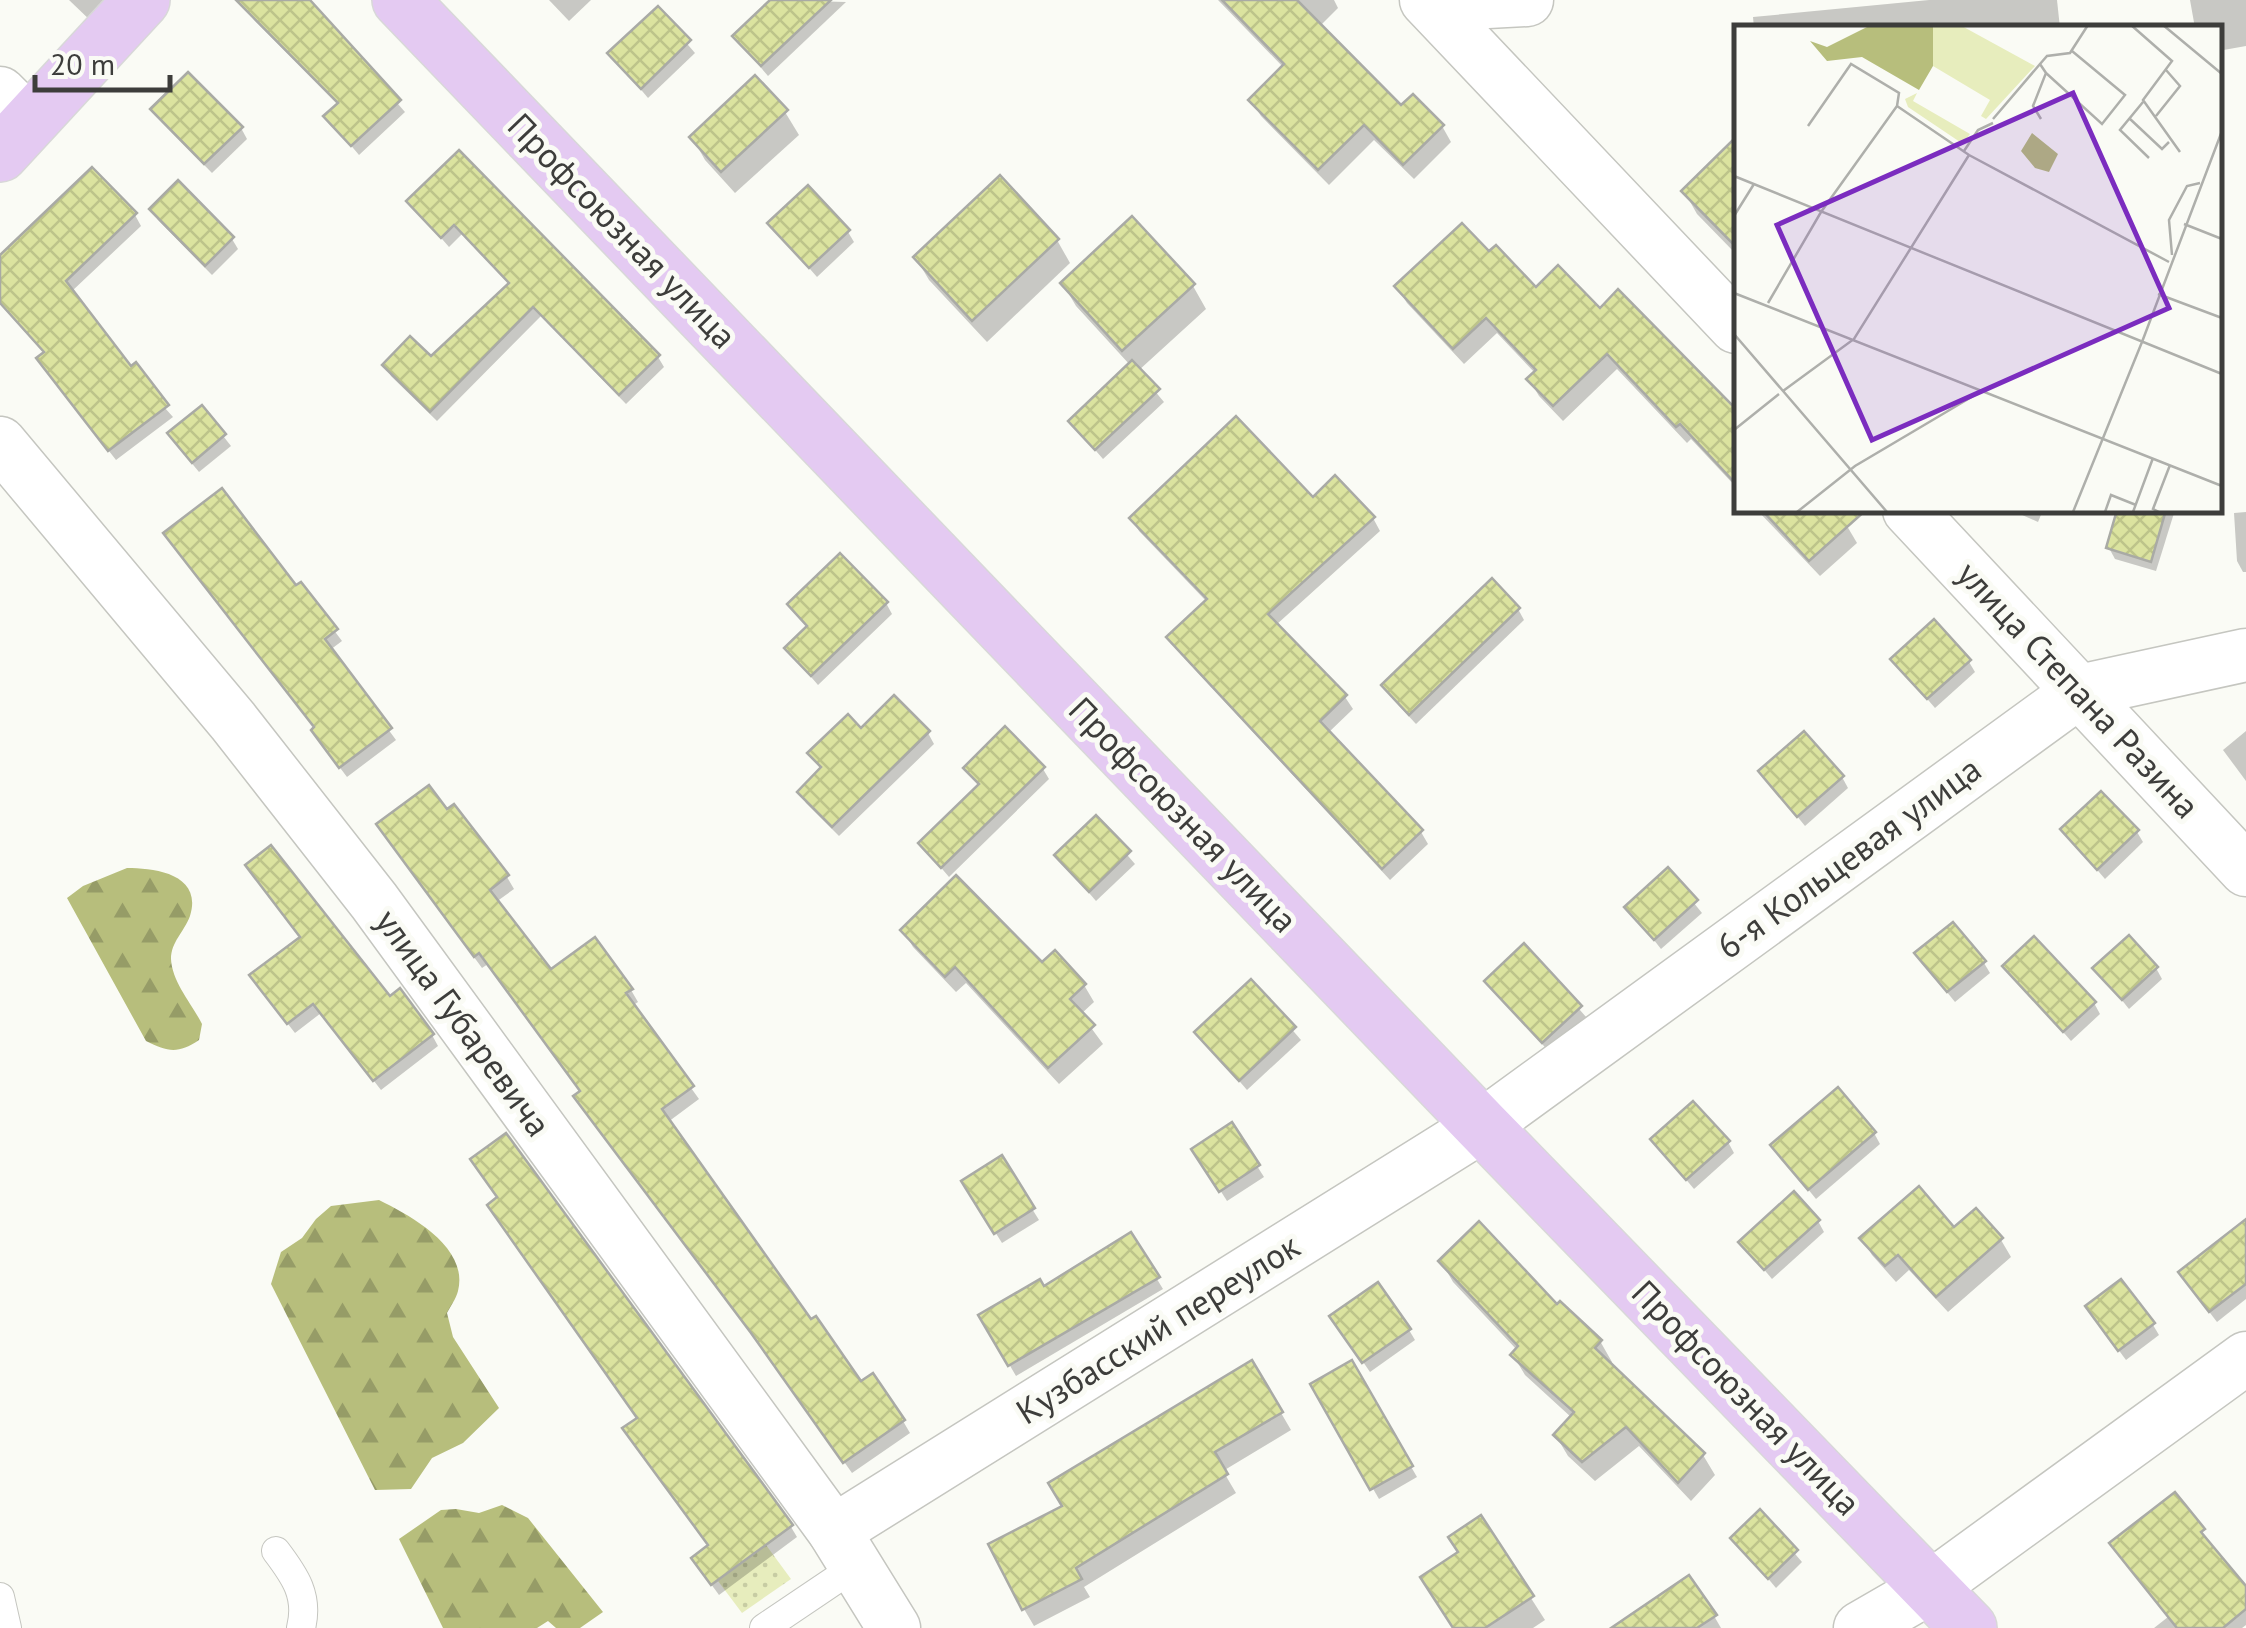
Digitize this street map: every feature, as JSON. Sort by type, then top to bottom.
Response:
[{"type":"main road","points":[[10,123],[142,0]]},
{"type":"main road","name":"Профсоюзная улица","points":[[400,0],[1969,1628]]},
{"type":"street","points":[[1429,3],[1527,0]]},
{"type":"street","points":[[1429,3],[1734,325]]},
{"type":"street","name":"улица Губаревича","points":[[0,442],[233,720],[374,902],[845,1549],[894,1628]]},
{"type":"street","name":"улица Степана Разина","points":[[1911,512],[2246,870]]},
{"type":"street","name":"6-я Кольцевая улица","points":[[1482,1126],[2080,691],[2246,654]]},
{"type":"street","name":"Кузбасский переулок","points":[[845,1549],[1482,1126]]},
{"type":"street","points":[[1860,1628],[1930,1587],[2246,1358]]},
{"type":"lane","points":[[764,1628],[845,1549]]},
{"type":"lane","points":[[276,1551],[295,1576],[305,1600],[301,1628]]},
{"type":"lane","points":[[0,1597],[7,1628]]},
{"type":"green space","points":[[127,868],[174,876],[190,891],[190,916],[175,942],[171,959],[179,984],[202,1024],[199,1040],[185,1048],[167,1049],[146,1041],[67,898],[83,886]]},
{"type":"green space","points":[[379,1200],[435,1235],[455,1260],[458,1291],[447,1313],[453,1337],[499,1408],[463,1443],[432,1458],[411,1489],[375,1490],[271,1284],[281,1252],[302,1238],[331,1206]]},
{"type":"green space","points":[[502,1505],[528,1518],[603,1612],[580,1628],[556,1628],[548,1621],[537,1628],[443,1628],[399,1539],[441,1510],[479,1513]]},
{"type":"green space","points":[[766,1545],[791,1579],[742,1613],[718,1581]]},
{"type":"building","points":[[236,0],[310,0],[401,100],[351,146],[323,116],[338,103]]},
{"type":"building","points":[[770,0],[831,0],[761,66],[732,36]]},
{"type":"building","points":[[1222,0],[1297,0],[1401,105],[1413,94],[1444,125],[1403,165],[1364,125],[1318,170],[1248,100],[1284,64]]},
{"type":"building","points":[[658,6],[691,40],[641,89],[607,53]]},
{"type":"building","points":[[188,72],[243,127],[204,164],[150,109]]},
{"type":"building","points":[[755,75],[788,110],[721,172],[689,137]]},
{"type":"building","points":[[1734,139],[1734,245],[1681,191]]},
{"type":"building","points":[[459,150],[660,355],[619,395],[533,307],[430,412],[382,365],[410,336],[431,356],[509,283],[454,225],[441,238],[406,201]]},
{"type":"building","points":[[92,167],[137,213],[66,281],[131,366],[136,362],[169,405],[108,451],[36,358],[44,352],[0,303],[0,255]]},
{"type":"building","points":[[1000,175],[1059,239],[972,321],[913,257]]},
{"type":"building","points":[[178,180],[234,237],[205,266],[149,209]]},
{"type":"building","points":[[808,185],[850,230],[809,268],[767,223]]},
{"type":"building","points":[[1132,216],[1195,284],[1122,351],[1060,283]]},
{"type":"building","points":[[1462,223],[1489,251],[1496,245],[1536,287],[1558,265],[1600,308],[1618,289],[1734,407],[1734,482],[1607,354],[1553,406],[1526,379],[1536,370],[1486,318],[1453,349],[1394,286]]},
{"type":"building","points":[[1132,360],[1160,389],[1095,450],[1068,421]]},
{"type":"building","points":[[202,405],[226,434],[192,463],[167,433]]},
{"type":"building","points":[[1236,416],[1313,497],[1335,475],[1375,517],[1268,614],[1347,695],[1320,721],[1423,830],[1382,869],[1166,637],[1207,599],[1129,518]]},
{"type":"building","points":[[222,488],[296,585],[301,582],[338,629],[325,639],[392,728],[339,768],[311,730],[314,727],[163,533]]},
{"type":"building","points":[[1764,512],[1864,512],[1809,561]]},
{"type":"building","points":[[2116,512],[2165,512],[2151,562],[2106,548]]},
{"type":"building","points":[[840,553],[888,602],[811,676],[784,648],[807,626],[787,604]]},
{"type":"building","points":[[1492,578],[1520,608],[1409,715],[1381,685]]},
{"type":"building","points":[[1934,619],[1971,660],[1927,699],[1890,659]]},
{"type":"building","points":[[894,695],[930,731],[832,827],[797,792],[821,767],[807,753],[848,714],[861,728]]},
{"type":"building","points":[[1005,726],[1045,767],[941,868],[918,843],[979,784],[963,768]]},
{"type":"building","points":[[1804,731],[1844,776],[1797,817],[1758,771]]},
{"type":"building","points":[[429,785],[447,809],[454,804],[509,875],[490,890],[551,969],[595,937],[633,989],[626,993],[694,1086],[662,1109],[811,1319],[816,1316],[861,1381],[873,1373],[905,1420],[843,1463],[573,1096],[580,1091],[479,953],[474,957],[376,824]]},
{"type":"building","points":[[2101,791],[2139,830],[2097,870],[2060,829]]},
{"type":"building","points":[[1096,815],[1131,851],[1089,892],[1054,855]]},
{"type":"building","points":[[271,845],[390,996],[400,988],[434,1034],[373,1081],[313,1004],[287,1024],[249,975],[300,937],[245,865]]},
{"type":"building","points":[[1668,867],[1698,900],[1654,940],[1624,907]]},
{"type":"building","points":[[956,875],[1042,962],[1055,950],[1086,984],[1070,999],[1095,1025],[1048,1068],[955,967],[945,977],[900,930]]},
{"type":"building","points":[[1953,922],[1986,961],[1947,992],[1914,953]]},
{"type":"building","points":[[2129,935],[2158,967],[2122,1000],[2092,968]]},
{"type":"building","points":[[2034,936],[2096,1002],[2063,1032],[2002,966]]},
{"type":"building","points":[[1524,943],[1582,1006],[1542,1043],[1484,981]]},
{"type":"building","points":[[1251,979],[1296,1027],[1239,1081],[1194,1032]]},
{"type":"building","points":[[1838,1087],[1876,1132],[1808,1190],[1770,1145]]},
{"type":"building","points":[[1693,1101],[1730,1141],[1686,1180],[1650,1139]]},
{"type":"building","points":[[1232,1122],[1260,1165],[1219,1192],[1191,1149]]},
{"type":"building","points":[[506,1133],[793,1525],[711,1585],[691,1558],[708,1545],[622,1428],[637,1418],[487,1205],[497,1197],[470,1159]]},
{"type":"building","points":[[1002,1155],[1035,1208],[994,1234],[961,1181]]},
{"type":"building","points":[[1919,1186],[1954,1227],[1976,1208],[2003,1238],[1936,1297],[1898,1255],[1885,1266],[1859,1238]]},
{"type":"building","points":[[1794,1191],[1820,1220],[1764,1270],[1738,1242]]},
{"type":"building","points":[[2246,1219],[2246,1284],[2209,1312],[2178,1272]]},
{"type":"building","points":[[1479,1221],[1557,1304],[1560,1301],[1602,1340],[1595,1348],[1705,1453],[1678,1483],[1626,1427],[1582,1462],[1553,1435],[1574,1412],[1510,1355],[1518,1346],[1438,1261]]},
{"type":"building","points":[[1131,1232],[1160,1277],[1008,1366],[978,1315],[1040,1279],[1044,1286]]},
{"type":"building","points":[[2121,1279],[2155,1323],[2118,1351],[2085,1306]]},
{"type":"building","points":[[1378,1282],[1411,1329],[1362,1363],[1329,1316]]},
{"type":"building","points":[[1252,1360],[1283,1412],[1215,1452],[1228,1474],[1076,1568],[1082,1579],[1022,1610],[988,1544],[1062,1506],[1048,1483]]},
{"type":"building","points":[[1352,1360],[1413,1466],[1370,1490],[1310,1384]]},
{"type":"building","points":[[2175,1492],[2205,1529],[2201,1532],[2246,1586],[2246,1609],[2223,1628],[2177,1628],[2109,1543]]},
{"type":"building","points":[[1760,1509],[1798,1550],[1768,1579],[1730,1538]]},
{"type":"building","points":[[1481,1515],[1534,1596],[1485,1628],[1453,1628],[1420,1577],[1458,1552],[1448,1537]]},
{"type":"building","points":[[1689,1575],[1717,1615],[1697,1628],[1611,1628]]}]
